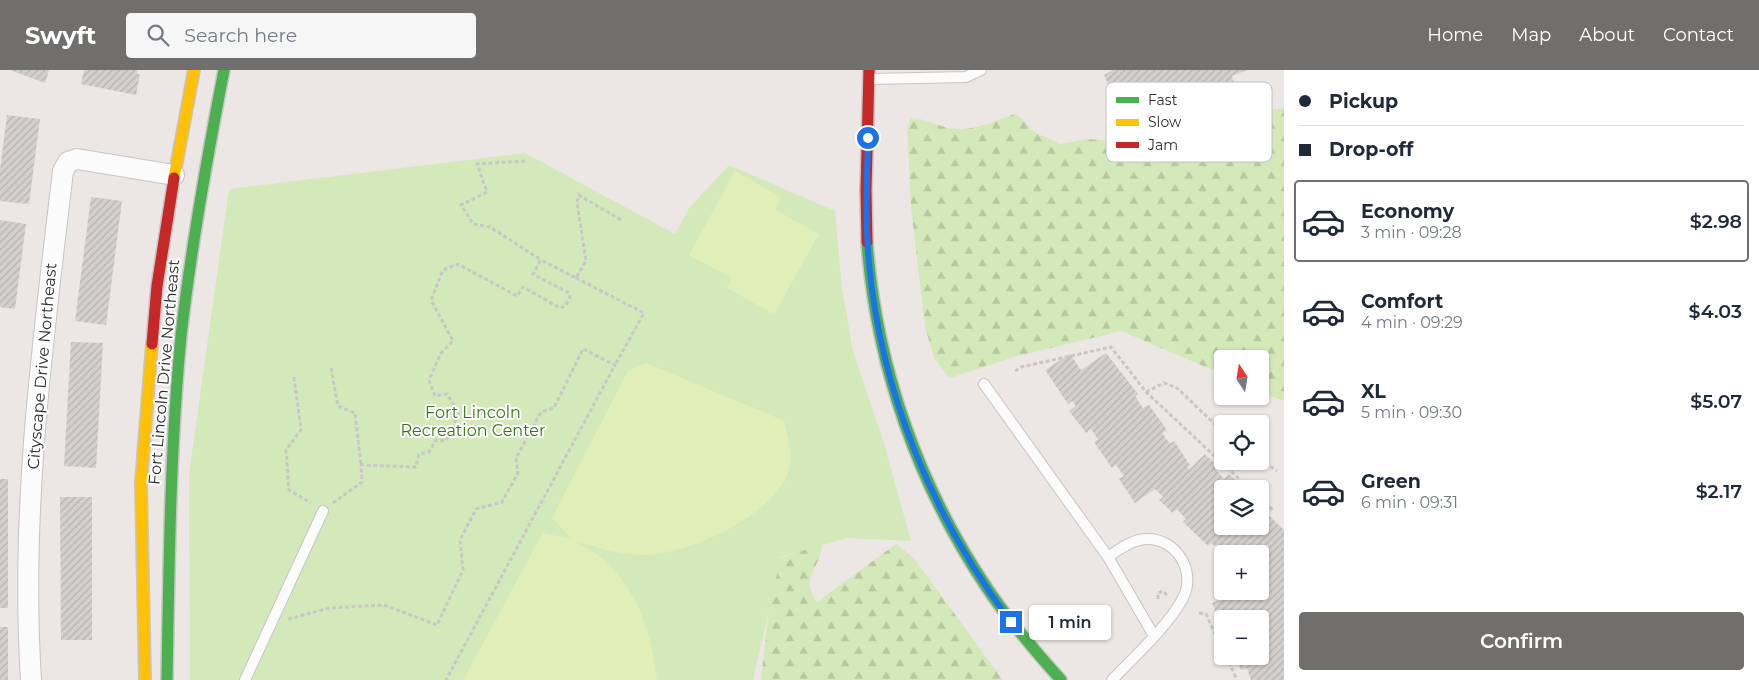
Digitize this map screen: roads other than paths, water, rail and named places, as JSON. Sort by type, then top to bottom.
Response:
[{"type":"street","name":"Fort Lincoln Drive Northeast","points":[[145,680],[141,483],[156,286],[174,174],[194,70]]},
{"type":"street","name":"Fort Lincoln Drive Northeast","points":[[167,680],[170,479],[186,288],[201,189],[224,70]]},
{"type":"street","points":[[869,74],[866,194],[869,263],[881,340],[898,402],[930,488],[965,555],[1011,622],[1062,680]]},
{"type":"street","name":"Cityscape Drive Northeast","points":[[31,680],[27,571],[34,428],[63,171],[68,162],[77,159],[174,174]]},
{"type":"lane","points":[[869,74],[966,76],[981,70]]},
{"type":"lane","points":[[984,384],[1108,557],[1154,636]]},
{"type":"lane","points":[[245,680],[323,511]]},
{"type":"lane","points":[[1108,557],[1125,545],[1143,539],[1160,539],[1176,549],[1186,567],[1188,583],[1182,600],[1154,636],[1112,680]]},
{"type":"park label","name":"Fort Lincoln Recreation Center","points":[[473,421]]}]
